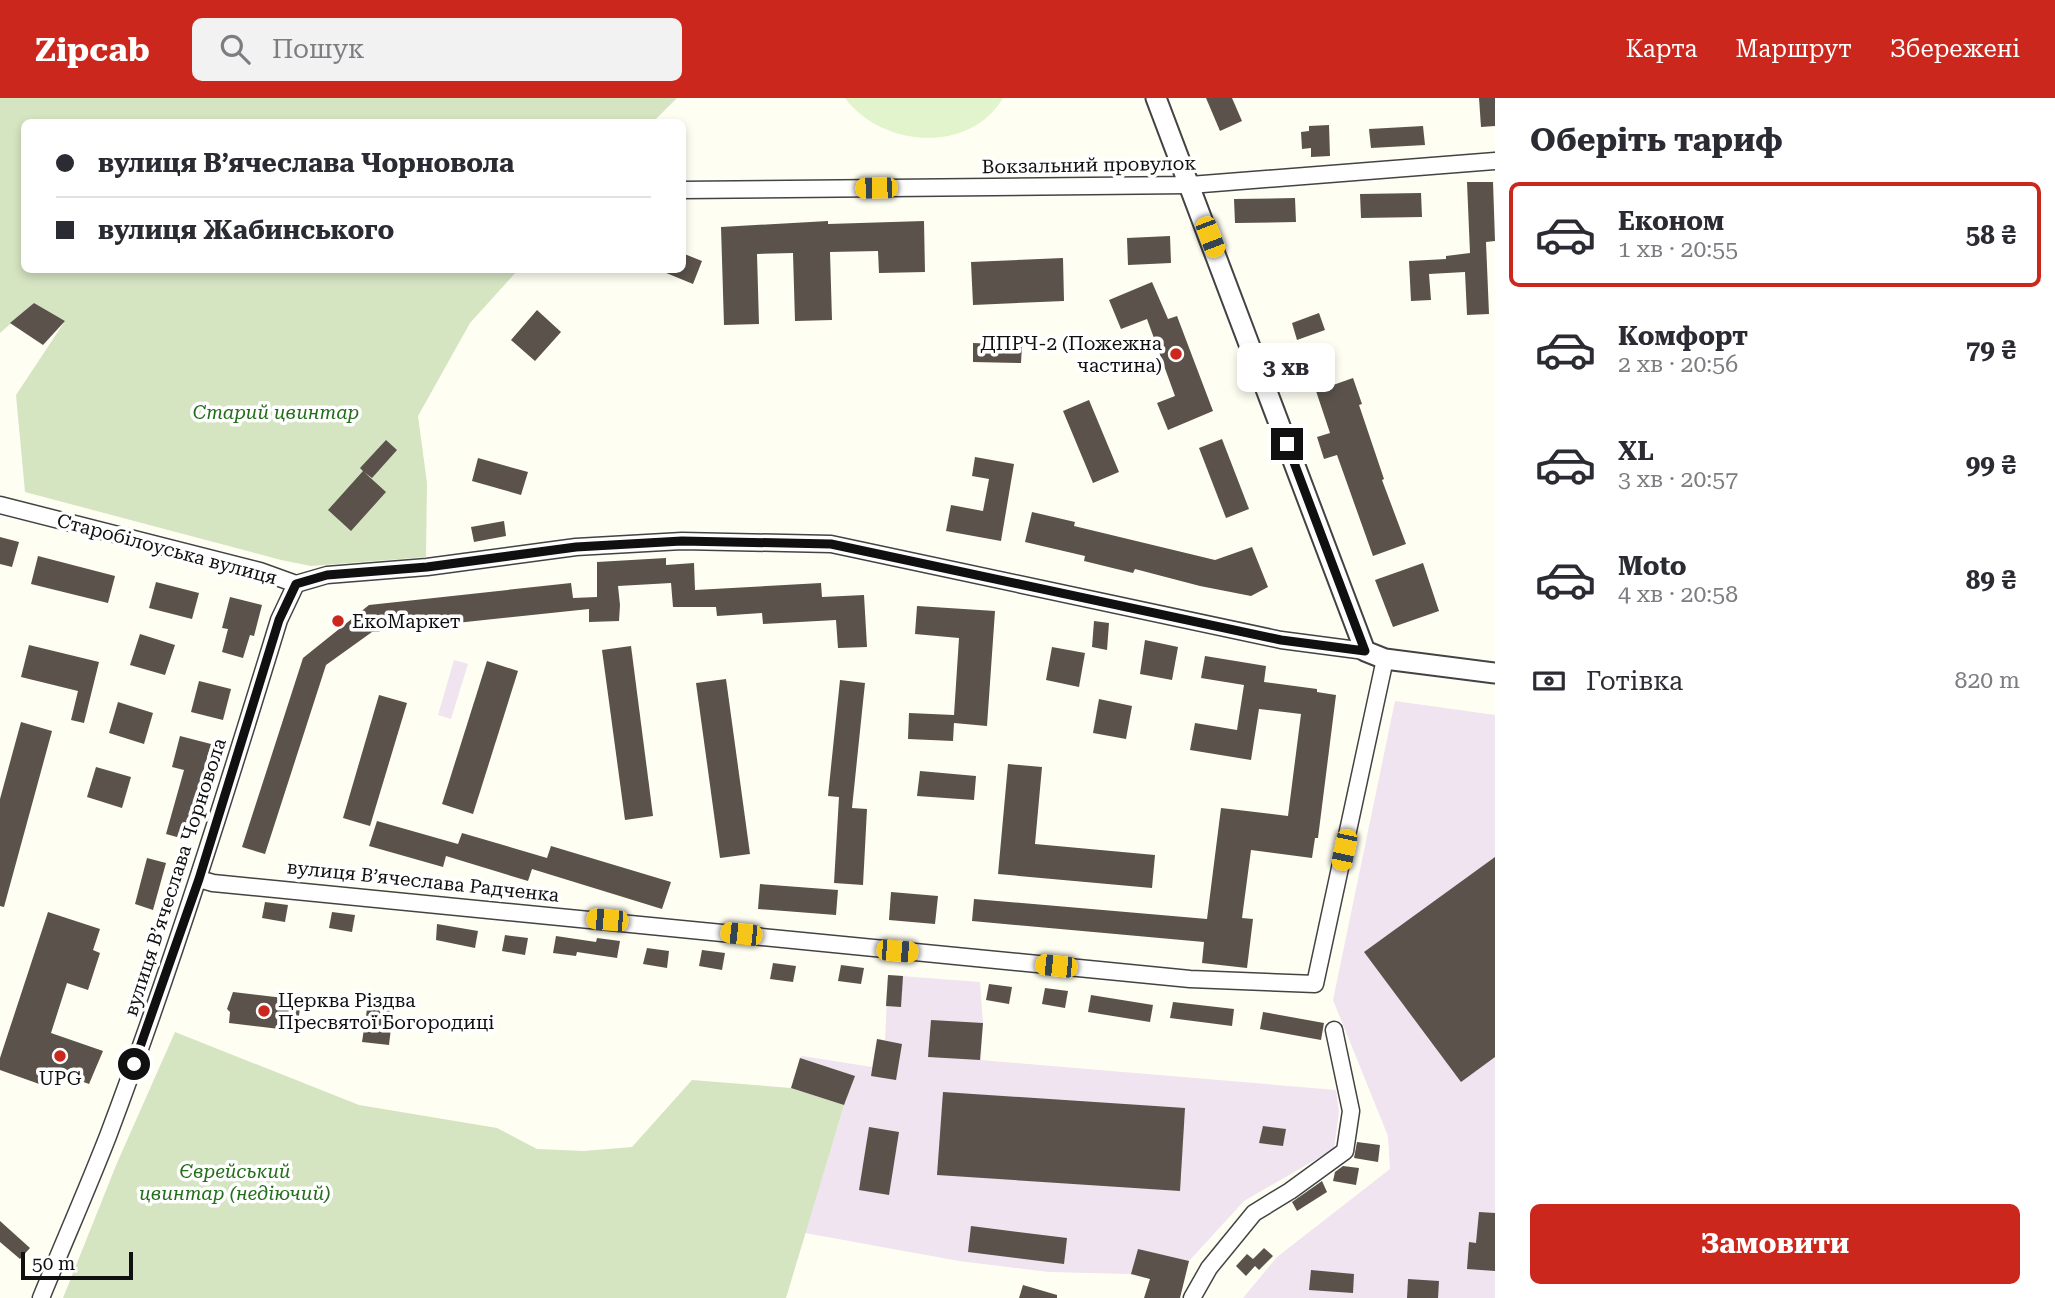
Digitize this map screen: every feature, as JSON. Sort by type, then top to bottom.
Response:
[{"type":"street","points":[[1156,98],[1365,651]]},
{"type":"street","name":"Вокзальний провулок","points":[[686,190],[1190,185],[1495,161]]},
{"type":"street","name":"Старобілоуська вулиця","points":[[0,505],[260,571],[296,584],[327,575],[427,567],[576,547],[682,541],[831,544],[1281,640],[1365,651],[1385,659],[1495,673]]},
{"type":"street","name":"вулиця Вʼячеслава Чорновола","points":[[41,1298],[107,1137],[199,879],[279,620],[296,584]]},
{"type":"street","name":"вулиця Вʼячеслава Радченка","points":[[199,879],[1190,979],[1315,984],[1385,659]]},
{"type":"street","points":[[1192,1298],[1209,1268],[1254,1213],[1345,1152],[1351,1111],[1334,1030]]},
{"type":"shaded area","points":[[454,660],[468,664],[451,719],[438,715]]},
{"type":"shaded area","points":[[1395,701],[1495,715],[1495,1298],[1243,1298],[1277,1257],[1390,1169],[1388,1136],[1333,1000]]},
{"type":"shaded area","points":[[888,975],[980,982],[983,1023],[981,1060],[1336,1090],[1339,1112],[1334,1149],[1244,1201],[1189,1261],[1182,1287],[1131,1274],[1049,1272],[959,1261],[805,1233],[844,1105],[791,1088],[800,1058],[802,1056],[872,1067],[877,1039],[885,1040]]},
{"type":"green space","name":"Старий цвинтар","points":[[0,98],[677,98],[656,119],[21,119],[21,273],[515,273],[470,323],[418,416],[427,483],[426,557],[311,566],[25,492],[16,395],[65,321],[34,303],[0,333]]},
{"type":"green space","points":[[845,98],[1003,98],[988,116],[969,129],[948,136],[925,138],[902,135],[880,127],[861,114]]},
{"type":"green space","name":"Єврейський цвинтар (недіючий)","points":[[175,1032],[359,1105],[497,1128],[537,1149],[584,1151],[632,1147],[692,1080],[791,1088],[844,1105],[786,1298],[63,1298],[117,1163]]},
{"type":"building","points":[[1206,98],[1232,98],[1242,121],[1220,131]]},
{"type":"building","points":[[1479,98],[1495,98],[1495,126],[1481,127]]},
{"type":"building","points":[[1329,125],[1330,156],[1311,157],[1311,148],[1302,149],[1301,132],[1309,131],[1309,126]]},
{"type":"building","points":[[1423,126],[1425,145],[1371,148],[1369,129]]},
{"type":"building","points":[[1467,182],[1493,182],[1495,241],[1486,242],[1489,314],[1467,315],[1465,272],[1429,274],[1431,300],[1411,301],[1409,261],[1446,259],[1446,256],[1470,253]]},
{"type":"building","points":[[1421,193],[1422,217],[1361,218],[1360,194]]},
{"type":"building","points":[[1295,198],[1296,222],[1235,223],[1234,199]]},
{"type":"building","points":[[828,221],[828,224],[924,221],[925,272],[879,273],[878,251],[830,252],[832,320],[795,321],[793,253],[757,254],[759,324],[724,325],[721,227]]},
{"type":"building","points":[[1170,236],[1171,263],[1128,265],[1127,238]]},
{"type":"building","points":[[686,255],[702,261],[693,284],[666,273],[686,273]]},
{"type":"building","points":[[1063,258],[1064,301],[973,305],[971,262]]},
{"type":"building","points":[[1152,282],[1168,319],[1177,316],[1213,411],[1168,430],[1157,403],[1175,396],[1147,319],[1121,329],[1109,300]]},
{"type":"building","points":[[34,303],[65,321],[43,345],[10,323]]},
{"type":"building","points":[[537,310],[561,332],[535,361],[511,340]]},
{"type":"building","points":[[1319,313],[1325,330],[1297,340],[1292,323]]},
{"type":"building","points":[[973,343],[1022,345],[1021,363],[973,362]]},
{"type":"building","points":[[1353,378],[1362,404],[1359,405],[1384,479],[1382,480],[1406,544],[1373,556],[1337,455],[1324,459],[1317,437],[1330,433],[1316,391]]},
{"type":"building","points":[[1089,400],[1119,472],[1093,483],[1063,411]]},
{"type":"building","points":[[1222,439],[1249,509],[1226,518],[1199,448]]},
{"type":"building","points":[[386,440],[397,450],[372,478],[364,472],[386,492],[351,531],[328,510],[363,471],[360,468]]},
{"type":"building","points":[[975,457],[1014,464],[1001,541],[946,531],[951,505],[983,511],[989,479],[972,476]]},
{"type":"building","points":[[478,458],[528,472],[521,495],[472,481]]},
{"type":"building","points":[[1032,512],[1075,522],[1074,526],[1215,560],[1252,547],[1268,587],[1251,596],[1135,569],[1133,573],[1084,561],[1085,556],[1025,542]]},
{"type":"building","points":[[504,521],[506,536],[474,542],[471,527]]},
{"type":"building","points":[[0,537],[19,542],[12,567],[0,564]]},
{"type":"building","points":[[38,556],[115,576],[108,603],[31,584]]},
{"type":"building","points":[[666,558],[666,565],[694,563],[695,590],[821,583],[822,597],[864,595],[867,647],[838,648],[836,620],[763,624],[762,613],[717,616],[716,607],[673,607],[671,583],[618,586],[619,621],[589,622],[589,609],[372,632],[326,665],[265,854],[242,847],[303,658],[369,605],[571,583],[573,598],[597,597],[597,562]]},
{"type":"building","points":[[1423,563],[1439,611],[1393,627],[1375,580]]},
{"type":"building","points":[[156,582],[199,593],[192,619],[149,608]]},
{"type":"building","points":[[230,597],[262,605],[254,636],[250,635],[243,658],[222,652],[228,629],[222,628]]},
{"type":"building","points":[[917,606],[995,611],[987,726],[954,723],[953,741],[908,739],[909,713],[954,715],[959,638],[915,634]]},
{"type":"building","points":[[1094,621],[1109,623],[1107,650],[1092,647]]},
{"type":"building","points":[[140,634],[175,645],[165,675],[130,665]]},
{"type":"building","points":[[1145,640],[1178,647],[1172,680],[1140,674]]},
{"type":"building","points":[[29,645],[99,662],[84,723],[71,720],[78,691],[21,677]]},
{"type":"building","points":[[631,646],[653,816],[625,820],[602,650]]},
{"type":"building","points":[[1052,647],[1085,653],[1079,687],[1046,680]]},
{"type":"building","points":[[1205,656],[1266,666],[1264,682],[1317,689],[1317,692],[1336,695],[1318,838],[1315,838],[1312,858],[1251,850],[1242,918],[1253,919],[1247,968],[1202,963],[1204,942],[972,921],[974,899],[1207,919],[1221,808],[1288,816],[1301,714],[1259,709],[1251,760],[1190,750],[1195,723],[1237,730],[1244,685],[1201,678]]},
{"type":"building","points":[[487,661],[518,671],[473,814],[442,804]]},
{"type":"building","points":[[726,679],[750,854],[720,858],[696,683]]},
{"type":"building","points":[[840,680],[865,683],[852,808],[867,809],[863,885],[834,883],[839,797],[828,796]]},
{"type":"building","points":[[199,681],[231,689],[223,720],[191,712]]},
{"type":"building","points":[[379,695],[407,703],[370,826],[343,818]]},
{"type":"building","points":[[1099,699],[1132,706],[1126,739],[1093,733]]},
{"type":"building","points":[[118,702],[153,713],[144,744],[109,733]]},
{"type":"building","points":[[21,722],[52,731],[4,907],[0,906],[0,799]]},
{"type":"building","points":[[180,736],[211,744],[184,839],[166,834],[184,770],[172,767]]},
{"type":"building","points":[[1008,764],[1042,767],[1035,844],[1155,855],[1152,888],[998,874]]},
{"type":"building","points":[[96,767],[131,777],[122,808],[87,797]]},
{"type":"building","points":[[920,771],[976,776],[974,800],[917,796]]},
{"type":"building","points":[[377,821],[458,844],[462,833],[547,858],[551,846],[671,882],[662,909],[532,869],[528,881],[446,856],[443,867],[369,846]]},
{"type":"building","points":[[1495,857],[1495,1057],[1461,1082],[1364,952]]},
{"type":"building","points":[[147,858],[166,863],[153,910],[135,904]]},
{"type":"building","points":[[760,884],[838,890],[836,915],[758,909]]},
{"type":"building","points":[[891,892],[938,896],[935,924],[889,920]]},
{"type":"building","points":[[265,902],[288,905],[285,922],[262,918]]},
{"type":"building","points":[[48,912],[100,929],[93,950],[100,953],[88,990],[67,983],[51,1033],[103,1051],[89,1084],[49,1069],[42,1085],[0,1070],[0,1058]]},
{"type":"building","points":[[332,912],[355,915],[352,932],[329,928]]},
{"type":"building","points":[[437,924],[478,931],[475,948],[436,940]]},
{"type":"building","points":[[505,935],[528,938],[525,955],[502,951]]},
{"type":"building","points":[[556,936],[596,942],[597,938],[620,941],[617,958],[577,952],[576,956],[553,953]]},
{"type":"building","points":[[647,948],[669,951],[667,968],[643,964]]},
{"type":"building","points":[[702,950],[725,953],[722,970],[699,966]]},
{"type":"building","points":[[773,963],[796,966],[793,982],[770,979]]},
{"type":"building","points":[[841,965],[864,968],[861,984],[838,981]]},
{"type":"building","points":[[888,975],[903,976],[901,1007],[886,1006]]},
{"type":"building","points":[[989,984],[1012,987],[1009,1004],[986,1000]]},
{"type":"building","points":[[1045,988],[1068,991],[1065,1008],[1042,1004]]},
{"type":"building","name":"Церква Різдва Пресвятої Богородиці","points":[[233,992],[301,1000],[297,1031],[229,1023],[230,1012],[227,1009]]},
{"type":"building","points":[[1091,995],[1153,1005],[1150,1022],[1088,1012]]},
{"type":"building","points":[[1173,1002],[1234,1009],[1232,1026],[1170,1018]]},
{"type":"building","points":[[367,1009],[393,1011],[389,1045],[362,1042]]},
{"type":"building","points":[[1263,1012],[1324,1023],[1321,1040],[1260,1029]]},
{"type":"building","points":[[931,1020],[983,1023],[980,1060],[928,1057]]},
{"type":"building","points":[[877,1039],[902,1044],[896,1080],[871,1076]]},
{"type":"building","points":[[800,1058],[855,1076],[844,1105],[791,1088]]},
{"type":"building","points":[[943,1092],[1185,1108],[1180,1191],[937,1175]]},
{"type":"building","points":[[1263,1126],[1286,1129],[1283,1146],[1259,1143]]},
{"type":"building","points":[[869,1127],[899,1132],[889,1195],[859,1190]]},
{"type":"building","points":[[1357,1142],[1380,1145],[1378,1162],[1354,1158]]},
{"type":"building","points":[[1343,1166],[1359,1168],[1356,1185],[1333,1181],[1335,1172]]},
{"type":"building","points":[[1322,1181],[1327,1192],[1297,1211],[1292,1202]]},
{"type":"building","points":[[1479,1212],[1495,1213],[1495,1271],[1467,1269],[1469,1242],[1476,1243]]},
{"type":"building","points":[[0,1221],[30,1248],[20,1259],[0,1242]]},
{"type":"building","points":[[971,1226],[1067,1238],[1064,1264],[968,1252]]},
{"type":"building","points":[[1264,1248],[1273,1256],[1259,1270],[1255,1266],[1246,1276],[1236,1266],[1247,1254],[1253,1259]]},
{"type":"building","points":[[1138,1249],[1189,1261],[1180,1298],[1144,1298],[1150,1279],[1131,1274]]},
{"type":"building","points":[[1311,1270],[1354,1274],[1353,1293],[1309,1290]]},
{"type":"building","points":[[1408,1279],[1439,1281],[1438,1298],[1407,1298]]},
{"type":"building","points":[[1023,1285],[1057,1295],[1057,1298],[1019,1298]]},
{"type":"place","name":"ДПРЧ-2 (Пожежна частина)","points":[[1176,354]]},
{"type":"place","name":"ЕкоМаркет","points":[[338,621]]},
{"type":"place","name":"Церква Різдва Пресвятої Богородиці","points":[[264,1011]]},
{"type":"place","name":"UPG","points":[[60,1056]]},
{"type":"route","points":[[134,1064],[199,879],[279,620],[296,584],[327,575],[427,567],[576,547],[682,541],[831,544],[1281,640],[1365,651],[1287,444]]}]
